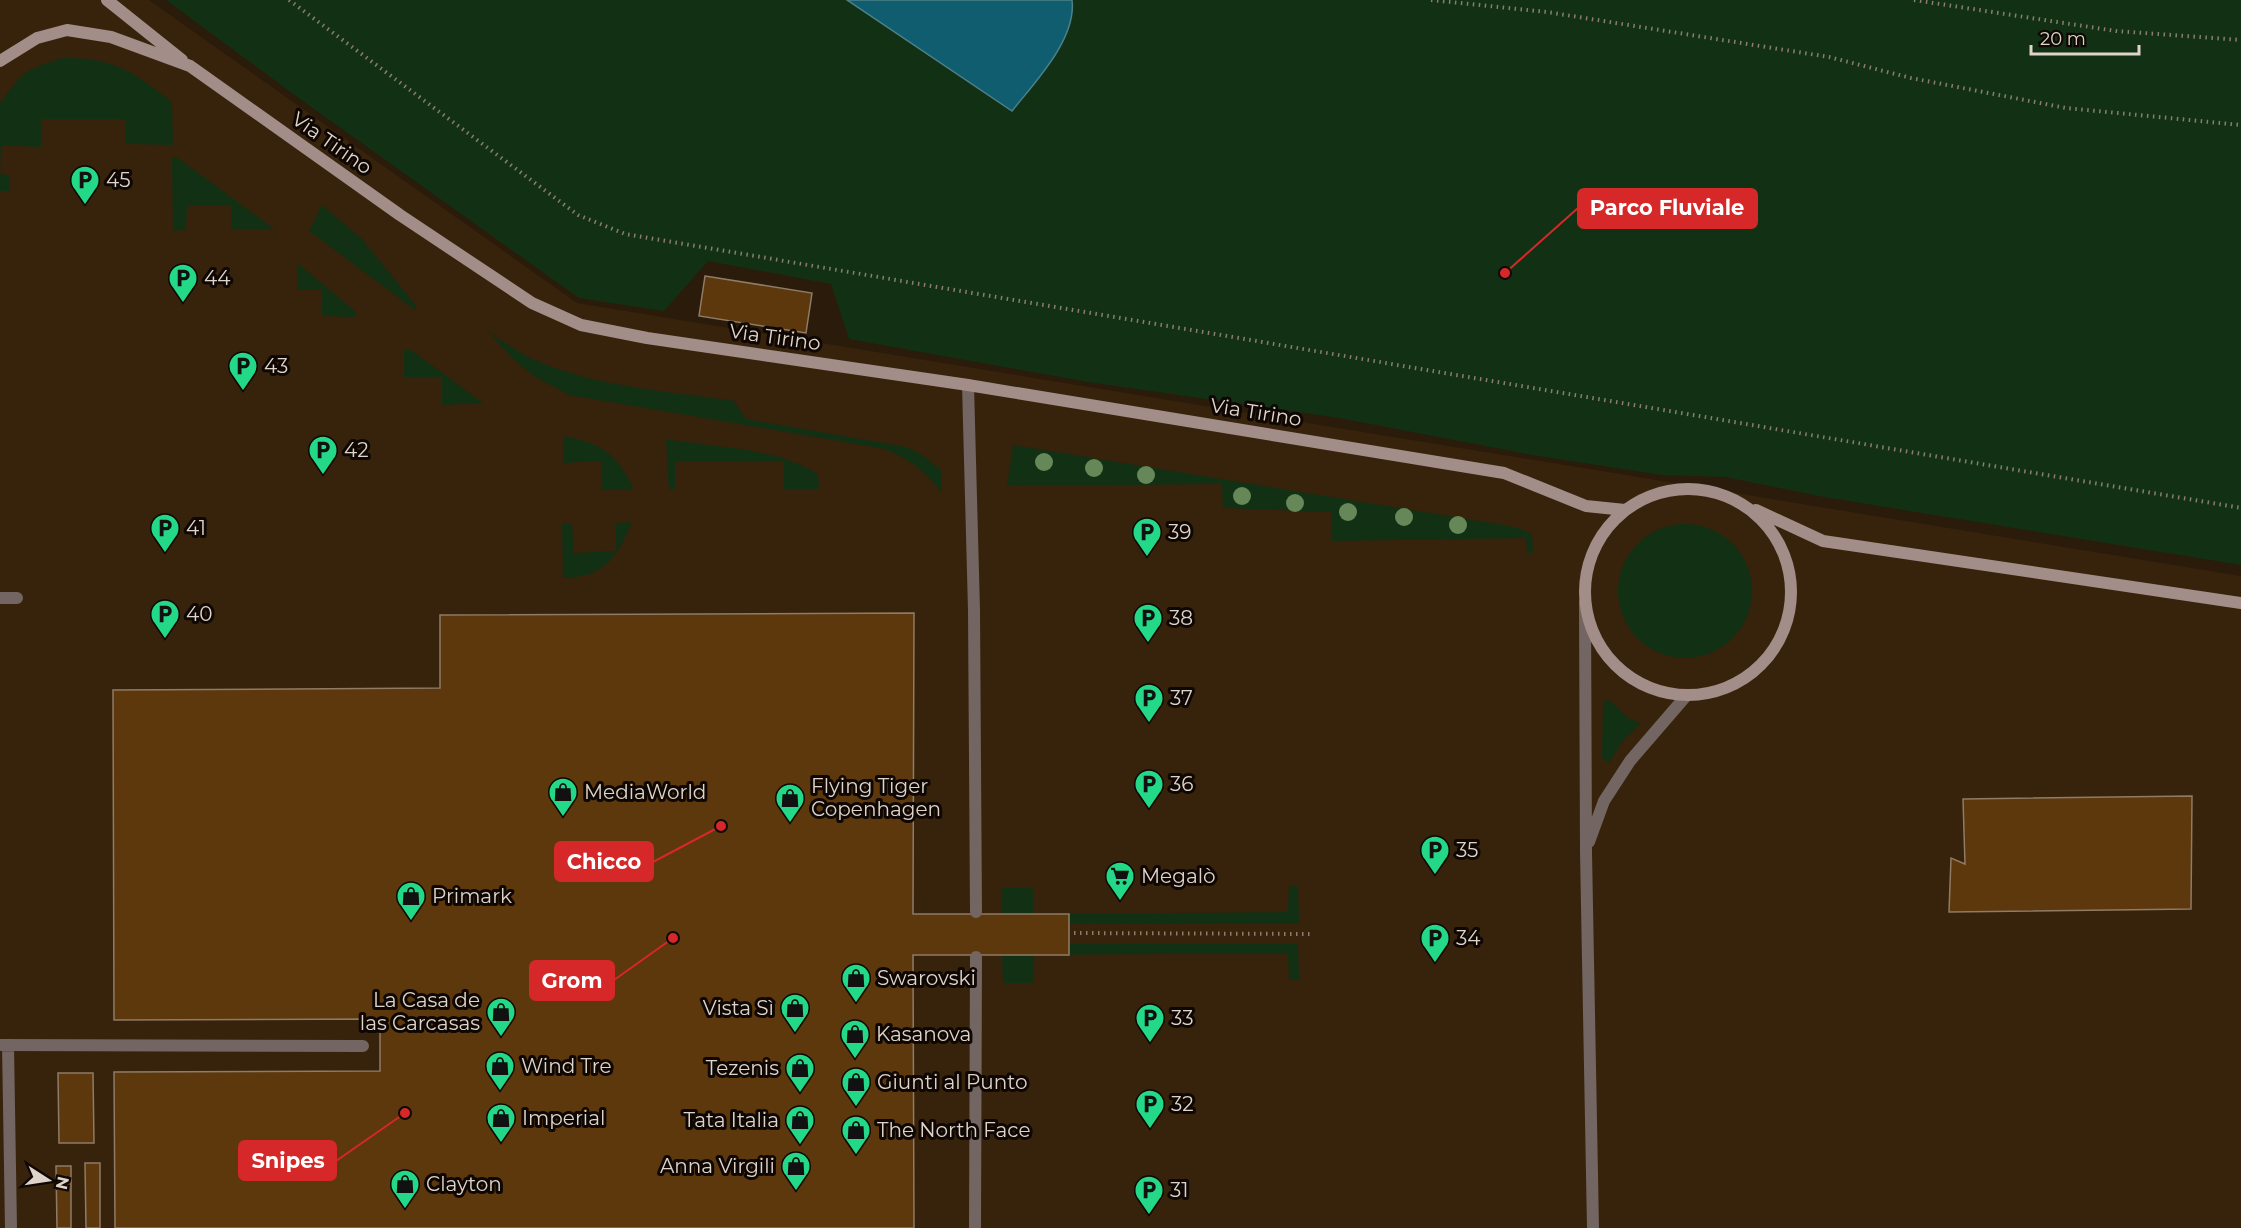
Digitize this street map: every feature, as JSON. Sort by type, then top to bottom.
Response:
[{"type":"street","points":[[108,0],[190,66]]},
{"type":"street","name":"Via Tirino","points":[[0,62],[37,38],[67,30],[111,37],[190,66],[400,215],[532,303],[581,325],[647,338],[968,385],[1504,473],[1586,506],[1625,510]]},
{"type":"street","points":[[968,385],[974,599],[976,912]]},
{"type":"street","points":[[1593,1228],[1586,852],[1585,603],[1588,568],[1601,536],[1625,510],[1649,497],[1676,490],[1703,490],[1729,497],[1823,541],[2241,603]]},
{"type":"street","points":[[1585,603],[1593,632],[1608,658],[1630,678],[1656,691],[1686,696],[1718,691],[1748,676],[1772,652],[1786,623],[1791,590],[1789,573],[1781,549],[1768,528],[1757,516],[1729,497]]},
{"type":"street","points":[[0,598],[17,598]]},
{"type":"street","points":[[1586,852],[1604,801],[1630,760],[1686,696]]},
{"type":"street","points":[[975,1228],[976,957]]},
{"type":"street","points":[[11,1228],[4,1045],[363,1046]]},
{"type":"path","points":[[289,0],[578,215],[625,234],[2241,508]]},
{"type":"path","points":[[1431,0],[1547,12],[1829,57],[1911,78],[2066,108],[2241,124]]},
{"type":"path","points":[[1914,0],[2116,31],[2241,40]]},
{"type":"path","points":[[1074,933],[1312,934]]},
{"type":"shaded area","name":"Megalò","points":[[0,0],[149,0],[577,303],[2241,576],[2241,1228],[0,1228]]},
{"type":"green space","points":[[166,0],[847,0],[1011,111],[1073,11],[1072,0],[2241,0],[2241,565],[1824,497],[1725,477],[1662,475],[1532,455],[1339,418],[1088,382],[849,339],[831,284],[708,261],[664,311],[579,298],[307,104]]},
{"type":"green space","points":[[63,58],[110,64],[134,74],[172,102],[173,145],[126,144],[125,119],[42,119],[41,147],[1,145],[0,174],[0,103],[19,78],[44,64]]},
{"type":"green space","points":[[172,157],[178,158],[274,229],[231,230],[231,206],[187,206],[186,230],[173,231]]},
{"type":"green space","points":[[0,174],[10,175],[10,191],[0,191]]},
{"type":"green space","points":[[322,205],[362,239],[417,307],[415,310],[309,231]]},
{"type":"green space","points":[[297,263],[355,311],[356,317],[322,316],[322,290],[298,290]]},
{"type":"green space","points":[[488,331],[529,357],[566,372],[638,388],[734,401],[746,419],[906,447],[921,454],[941,470],[942,494],[931,479],[917,467],[885,449],[569,395],[532,375],[511,357]]},
{"type":"green space","points":[[404,350],[411,350],[483,403],[442,405],[442,377],[404,377]]},
{"type":"green space","points":[[563,436],[588,442],[607,452],[622,467],[634,490],[601,489],[601,461],[564,463]]},
{"type":"green space","points":[[666,439],[764,453],[783,458],[818,474],[819,489],[784,489],[784,461],[675,462],[675,489],[669,490]]},
{"type":"green space","points":[[1013,445],[1503,525],[1532,534],[1533,553],[1527,553],[1526,538],[1332,541],[1331,512],[1223,508],[1222,484],[1007,486]]},
{"type":"green space","points":[[632,522],[621,546],[599,570],[577,577],[563,578],[562,524],[572,523],[574,553],[616,551],[616,523]]},
{"type":"green space","points":[[1685,524],[1710,530],[1732,544],[1746,566],[1752,591],[1746,616],[1732,638],[1710,652],[1685,658],[1660,652],[1638,638],[1624,616],[1618,591],[1624,566],[1638,544],[1660,530]]},
{"type":"green space","points":[[1606,700],[1612,702],[1627,717],[1641,724],[1624,739],[1609,763],[1602,758],[1603,703]]},
{"type":"green space","points":[[1289,886],[1298,886],[1299,924],[1035,923],[1026,914],[1002,914],[1001,888],[1033,888],[1033,914],[1288,912]]},
{"type":"green space","points":[[1034,944],[1298,944],[1299,980],[1289,980],[1288,953],[1034,955],[1034,983],[1003,983],[1002,955],[1025,955]]},
{"type":"water","points":[[847,0],[1072,0],[1072,15],[1068,30],[1052,60],[1012,111]]},
{"type":"building","points":[[705,276],[812,293],[806,333],[699,316]]},
{"type":"building","points":[[914,613],[913,914],[1069,914],[1069,955],[913,955],[914,1228],[115,1228],[114,1072],[380,1071],[380,1019],[114,1020],[113,690],[440,688],[440,615]]},
{"type":"building","points":[[2192,796],[2191,909],[1949,912],[1951,858],[1965,864],[1963,799]]},
{"type":"building","points":[[58,1073],[93,1073],[94,1143],[59,1143]]},
{"type":"building","points":[[85,1163],[100,1163],[100,1228],[86,1228]]},
{"type":"building","points":[[56,1166],[71,1166],[71,1228],[57,1228]]},
{"type":"place","name":"45","points":[[85,206]]},
{"type":"place","name":"Parco Fluviale","points":[[1505,273]]},
{"type":"place","name":"44","points":[[183,304]]},
{"type":"place","name":"43","points":[[243,392]]},
{"type":"place","name":"42","points":[[323,476]]},
{"type":"place","name":"41","points":[[165,554]]},
{"type":"place","name":"39","points":[[1147,558]]},
{"type":"place","name":"40","points":[[165,640]]},
{"type":"place","name":"38","points":[[1148,644]]},
{"type":"place","name":"37","points":[[1149,724]]},
{"type":"place","name":"36","points":[[1149,810]]},
{"type":"place","name":"MediaWorld","points":[[563,818]]},
{"type":"place","name":"Flying Tiger Copenhagen","points":[[790,824]]},
{"type":"place","name":"Chicco","points":[[721,826]]},
{"type":"place","name":"35","points":[[1435,876]]},
{"type":"place","name":"Megalò","points":[[1120,902]]},
{"type":"place","name":"Primark","points":[[411,922]]},
{"type":"place","name":"Grom","points":[[673,938]]},
{"type":"place","name":"34","points":[[1435,964]]},
{"type":"place","name":"Swarovski","points":[[856,1004]]},
{"type":"place","name":"Vista Sì","points":[[795,1034]]},
{"type":"place","name":"La Casa de las Carcasas","points":[[501,1038]]},
{"type":"place","name":"33","points":[[1150,1044]]},
{"type":"place","name":"Kasanova","points":[[855,1060]]},
{"type":"place","name":"Wind Tre","points":[[500,1092]]},
{"type":"place","name":"Tezenis","points":[[800,1094]]},
{"type":"place","name":"Giunti al Punto","points":[[856,1108]]},
{"type":"place","name":"Snipes","points":[[405,1113]]},
{"type":"place","name":"32","points":[[1150,1130]]},
{"type":"place","name":"Imperial","points":[[501,1144]]},
{"type":"place","name":"Tata Italia","points":[[800,1146]]},
{"type":"place","name":"The North Face","points":[[856,1156]]},
{"type":"place","name":"Anna Virgili","points":[[796,1192]]},
{"type":"place","name":"Clayton","points":[[405,1210]]},
{"type":"place","name":"31","points":[[1149,1216]]}]
